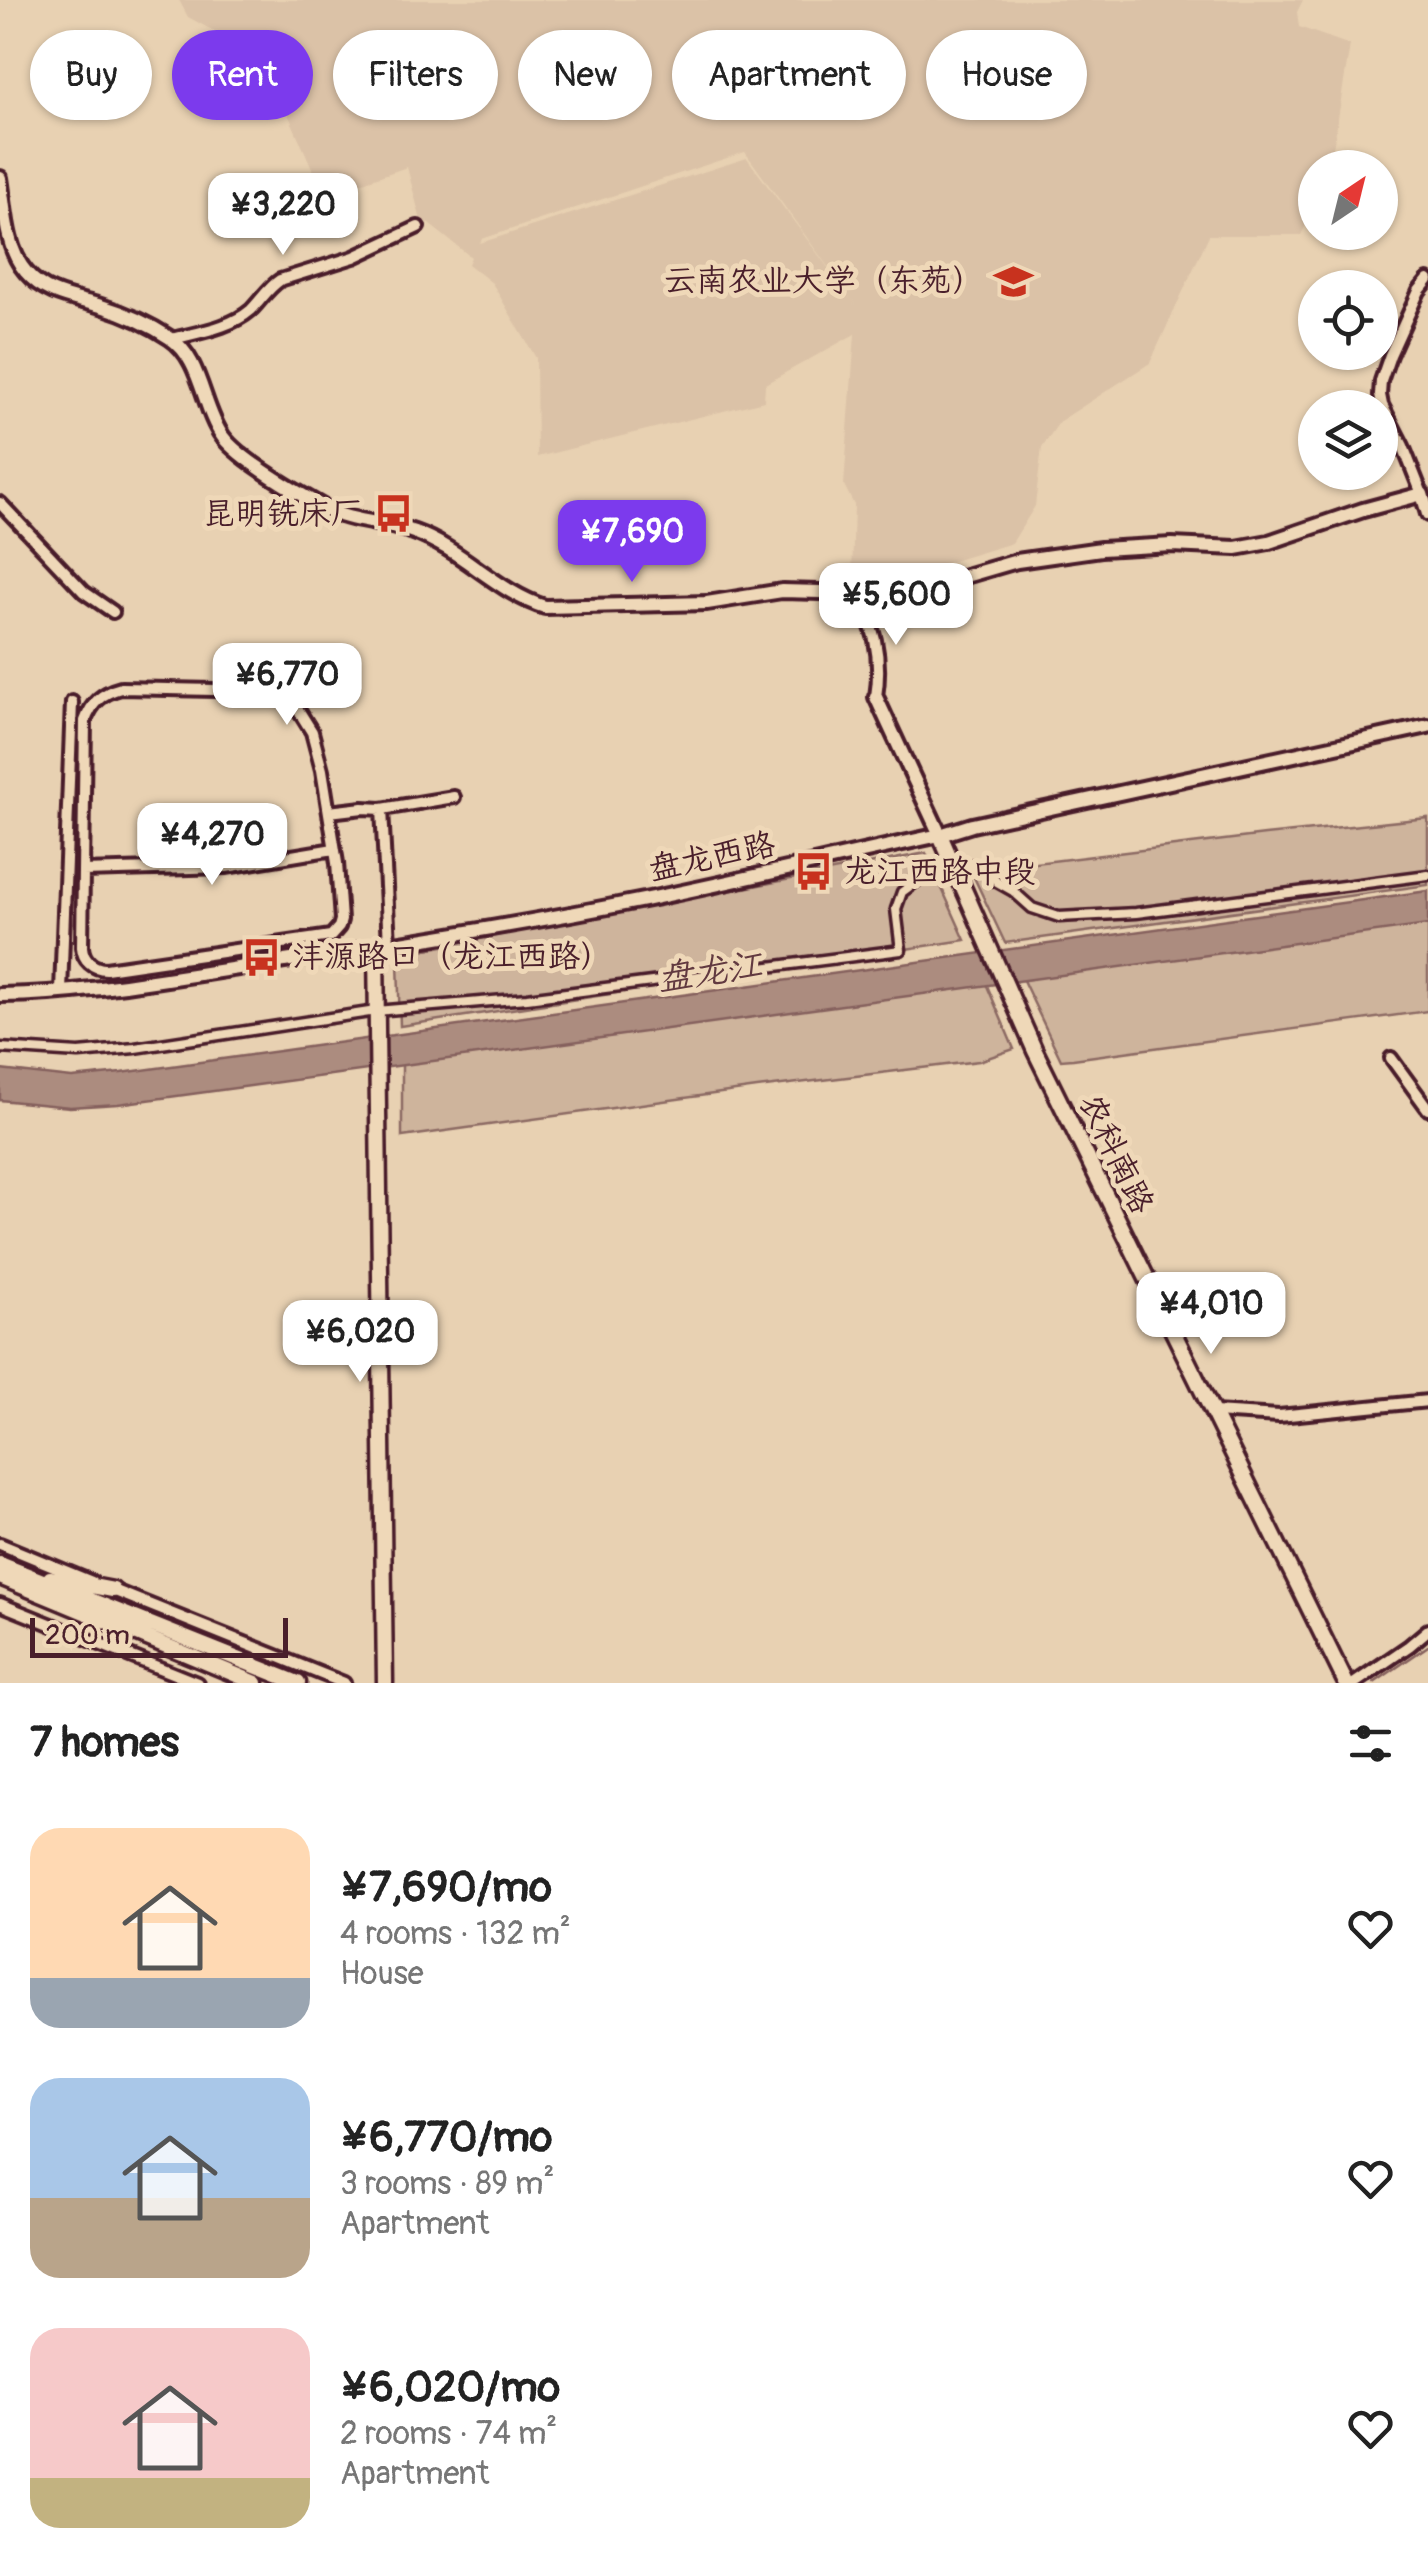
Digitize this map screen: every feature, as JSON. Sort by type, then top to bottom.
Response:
[{"type":"main road","name":"农科南路","points":[[940,835],[1012,1003],[1346,1683]]},
{"type":"main road","points":[[382,946],[376,1011],[376,1089],[386,1683]]},
{"type":"main road","points":[[0,1564],[298,1683]]},
{"type":"main road","points":[[16,1571],[113,1590]]},
{"type":"main road","points":[[0,1577],[256,1683]]},
{"type":"street","points":[[0,178],[11,243],[26,273],[52,292],[126,314],[173,339],[200,383],[223,437],[237,451],[330,511],[344,518],[413,532],[526,601],[545,607],[707,604],[782,591],[914,591],[1018,560],[1101,549],[1172,544],[1236,548],[1269,542],[1422,494]]},
{"type":"street","points":[[173,339],[231,323],[280,280],[354,257],[418,228]]},
{"type":"street","points":[[1428,280],[1414,301],[1381,381],[1382,405],[1428,514]]},
{"type":"street","points":[[0,503],[84,592],[113,612]]},
{"type":"street","points":[[868,594],[865,616],[874,638],[880,676],[876,697]]},
{"type":"street","points":[[121,688],[235,689],[262,691],[286,699],[305,718],[312,732],[328,812],[340,920],[331,936],[106,969],[89,962],[82,952],[85,721],[100,696],[121,688]]},
{"type":"street","name":"农科南路","points":[[876,697],[940,835]]},
{"type":"street","points":[[62,992],[72,702]]},
{"type":"street","name":"盘龙西路","points":[[0,995],[62,992],[382,946],[648,899],[1428,726]]},
{"type":"street","points":[[328,812],[382,810],[454,798]]},
{"type":"street","points":[[382,810],[382,946]]},
{"type":"street","points":[[83,871],[226,867],[334,849]]},
{"type":"street","points":[[0,1048],[79,1052],[135,1048],[376,1011],[527,998],[901,950],[896,908],[902,892],[931,871],[952,865],[984,868],[1032,908],[1059,917],[1136,914],[1428,875]]},
{"type":"street","points":[[1391,1058],[1428,1109]]},
{"type":"street","points":[[1214,1412],[1279,1416],[1428,1402]]},
{"type":"street","points":[[0,1544],[344,1683]]},
{"type":"street","points":[[0,1604],[197,1683]]},
{"type":"street","points":[[1354,1683],[1428,1630]]},
{"type":"street","points":[[157,1683],[161,1669]]},
{"type":"shaded area","name":"云南农业大学（东苑）","points":[[179,0],[1303,0],[1297,12],[1299,27],[1350,45],[1333,150],[1298,150],[1298,235],[1209,235],[1150,363],[1060,421],[1042,447],[1035,506],[1012,543],[897,578],[852,576],[854,505],[844,485],[855,334],[765,384],[764,401],[537,457],[536,358],[492,283],[468,264],[471,257],[420,217],[407,167],[324,195],[291,120],[313,120],[313,30],[212,30],[188,17]],"holes":[[[745,152],[857,307],[747,158],[480,243],[482,239]]]},
{"type":"shaded area","points":[[1428,818],[1428,885],[1005,943],[971,871],[1265,835]]},
{"type":"shaded area","points":[[926,853],[965,940],[400,1026],[401,954]]},
{"type":"shaded area","points":[[1428,891],[1428,925],[118,1104],[70,1107],[0,1100],[0,1070],[72,1078],[121,1073]]},
{"type":"shaded area","points":[[1428,921],[1428,1011],[1073,1059],[1061,1060],[1021,976]]},
{"type":"shaded area","points":[[985,981],[1014,1049],[979,1061],[402,1137],[402,1061]]},
{"type":"waterway","points":[[1374,1683],[1428,1646]]},
{"type":"place","name":"云南农业大学（东苑）","points":[[1014,281]]},
{"type":"place","name":"昆明铣床厂","points":[[393,514]]},
{"type":"place","name":"龙江西路中段","points":[[814,872]]},
{"type":"place","name":"沣源路口（龙江西路）","points":[[262,957]]},
{"type":"water label","name":"盘龙江","points":[[710,972]]}]
